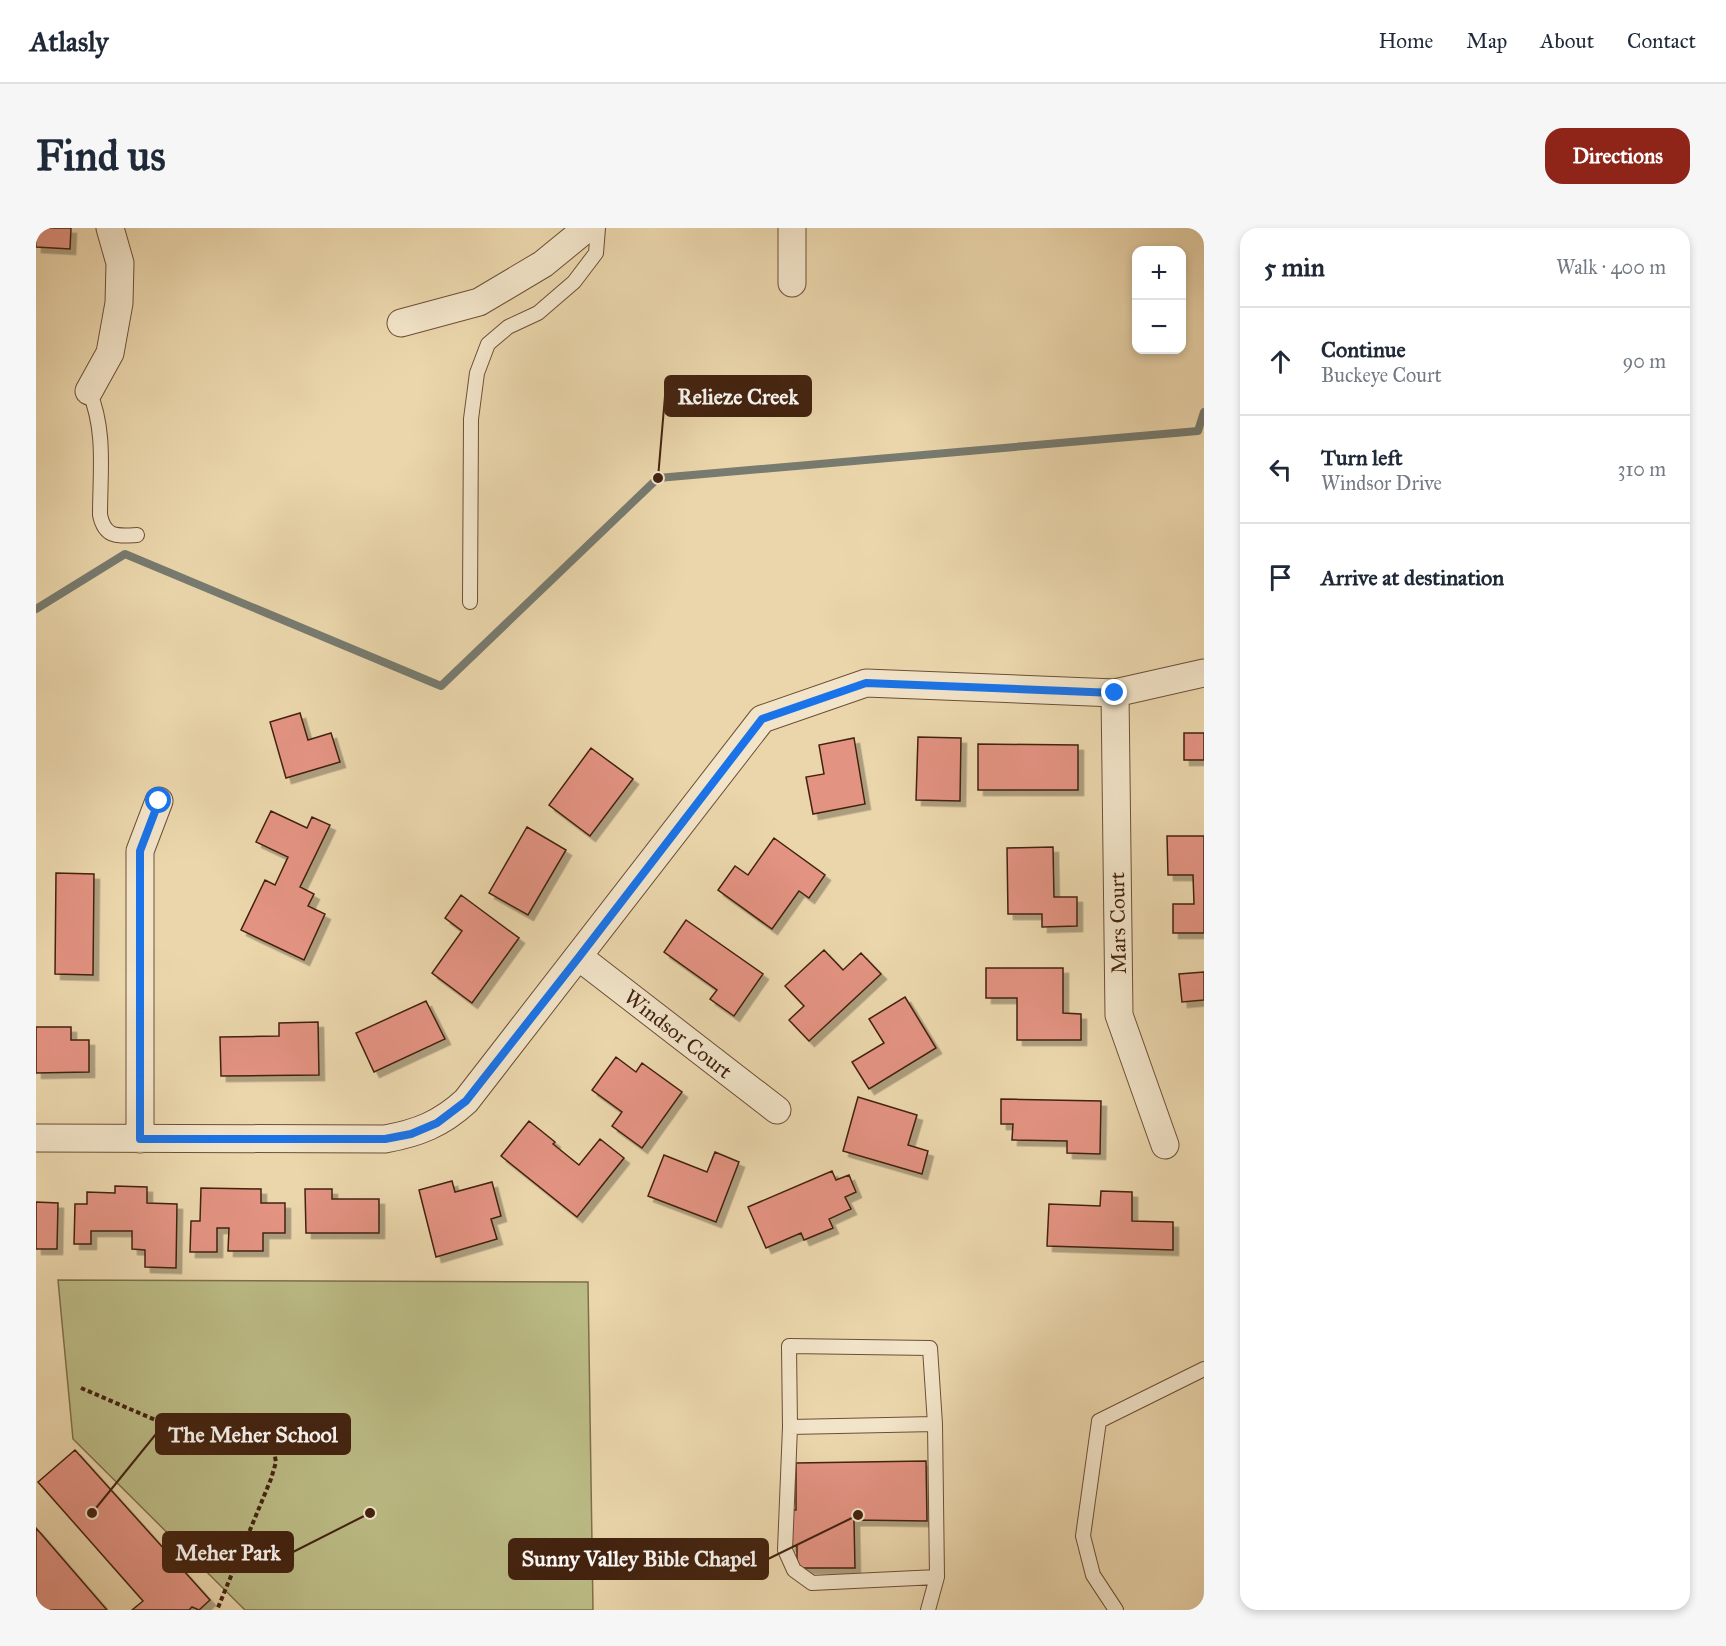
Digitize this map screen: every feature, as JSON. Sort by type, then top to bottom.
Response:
[{"type":"street","points":[[89,391],[110,353],[119,303],[120,263],[110,228]]},
{"type":"street","points":[[402,322],[479,302],[543,264],[587,228]]},
{"type":"street","points":[[792,228],[792,283]]},
{"type":"street","points":[[36,1138],[385,1139],[411,1134],[437,1123],[466,1101],[762,719],[866,683],[1115,693],[1204,673]]},
{"type":"street","name":"Mars Court","points":[[1115,693],[1119,1016],[1165,1145]]},
{"type":"street","points":[[140,1139],[140,851],[159,801]]},
{"type":"street","name":"Windsor Court","points":[[579,957],[777,1110]]},
{"type":"lane","points":[[470,602],[471,419],[477,373],[488,344],[508,327],[538,313],[574,282],[596,253],[598,228]]},
{"type":"lane","points":[[89,391],[96,408],[100,431],[102,526],[118,536],[138,535]]},
{"type":"lane","points":[[928,1610],[937,1577],[935,1424],[930,1348],[789,1346],[790,1426],[785,1550],[794,1570],[812,1583],[937,1577]]},
{"type":"lane","points":[[1116,1610],[1094,1575],[1083,1536],[1099,1421],[1204,1369]]},
{"type":"lane","points":[[790,1426],[935,1424]]},
{"type":"path","points":[[81,1388],[195,1437],[260,1445],[274,1452],[276,1462],[271,1479],[217,1610]]},
{"type":"green space","points":[[58,1280],[588,1282],[593,1610],[245,1610],[73,1439]]},
{"type":"building","points":[[36,228],[71,228],[70,249],[36,247]]},
{"type":"building","points":[[300,713],[308,740],[331,733],[340,762],[286,778],[270,722]]},
{"type":"building","points":[[1184,733],[1204,733],[1204,760],[1184,760]]},
{"type":"building","points":[[918,737],[961,738],[960,801],[916,800]]},
{"type":"building","points":[[854,738],[865,804],[813,814],[806,777],[824,774],[819,745]]},
{"type":"building","points":[[978,744],[1078,745],[1078,790],[978,790]]},
{"type":"building","points":[[591,748],[633,779],[590,836],[549,805]]},
{"type":"building","points":[[271,811],[307,828],[312,817],[330,825],[300,887],[314,894],[308,906],[325,914],[304,960],[241,930],[265,880],[275,885],[288,857],[256,842]]},
{"type":"building","points":[[527,827],[566,850],[528,915],[489,893]]},
{"type":"building","points":[[1167,836],[1204,836],[1204,933],[1173,933],[1173,904],[1194,904],[1193,875],[1168,875]]},
{"type":"building","points":[[774,838],[825,875],[809,898],[799,891],[772,929],[718,890],[735,866],[748,875]]},
{"type":"building","points":[[1053,847],[1054,897],[1077,897],[1077,926],[1042,927],[1042,914],[1008,914],[1007,848]]},
{"type":"building","points":[[56,873],[94,874],[93,975],[55,974]]},
{"type":"building","points":[[461,895],[519,938],[472,1003],[432,973],[462,931],[445,918]]},
{"type":"building","points":[[686,920],[763,974],[734,1016],[710,999],[717,990],[664,952]]},
{"type":"building","points":[[824,950],[843,970],[861,953],[881,974],[809,1041],[789,1020],[804,1006],[785,986]]},
{"type":"building","points":[[986,968],[1063,968],[1063,1013],[1081,1014],[1081,1040],[1017,1040],[1017,998],[986,998]]},
{"type":"building","points":[[1204,972],[1204,1000],[1182,1002],[1179,974]]},
{"type":"building","points":[[905,997],[936,1048],[869,1089],[852,1062],[884,1043],[869,1019]]},
{"type":"building","points":[[426,1001],[445,1039],[374,1072],[356,1033]]},
{"type":"building","points":[[318,1022],[319,1075],[221,1076],[220,1037],[279,1036],[279,1023]]},
{"type":"building","points":[[36,1027],[71,1027],[71,1040],[89,1040],[89,1072],[36,1073]]},
{"type":"building","points":[[616,1057],[636,1072],[642,1063],[682,1092],[642,1148],[612,1126],[622,1112],[592,1090]]},
{"type":"building","points":[[858,1097],[917,1115],[908,1145],[928,1151],[922,1174],[843,1151]]},
{"type":"building","points":[[1001,1099],[1101,1101],[1100,1154],[1067,1153],[1067,1141],[1012,1140],[1013,1124],[1001,1124]]},
{"type":"building","points":[[529,1121],[579,1165],[600,1139],[624,1158],[577,1217],[501,1156]]},
{"type":"building","points":[[715,1152],[739,1162],[716,1222],[648,1196],[664,1155],[707,1172]]},
{"type":"building","points":[[832,1171],[836,1180],[849,1175],[856,1192],[845,1197],[851,1209],[829,1219],[833,1228],[804,1240],[801,1233],[766,1248],[748,1207]]},
{"type":"building","points":[[452,1181],[455,1192],[492,1182],[501,1216],[491,1219],[497,1239],[436,1257],[419,1190]]},
{"type":"building","points":[[115,1186],[147,1187],[147,1203],[177,1204],[176,1268],[145,1267],[145,1250],[132,1249],[132,1231],[91,1231],[91,1244],[74,1244],[75,1204],[87,1204],[87,1192],[115,1193]]},
{"type":"building","points":[[201,1188],[261,1189],[261,1203],[285,1203],[285,1233],[263,1233],[263,1251],[228,1251],[229,1228],[217,1228],[217,1252],[190,1252],[191,1221],[200,1221]]},
{"type":"building","points":[[305,1189],[332,1189],[332,1199],[379,1199],[379,1233],[306,1233]]},
{"type":"building","points":[[1101,1191],[1132,1192],[1132,1221],[1173,1222],[1173,1250],[1047,1246],[1049,1204],[1100,1206]]},
{"type":"building","points":[[36,1202],[58,1203],[57,1249],[36,1249]]},
{"type":"building","points":[[75,1450],[210,1600],[199,1610],[192,1607],[189,1610],[132,1610],[143,1601],[38,1482]]},
{"type":"building","points":[[926,1461],[927,1521],[854,1520],[855,1568],[797,1568],[797,1546],[790,1546],[790,1510],[796,1510],[796,1463]]},
{"type":"building","points":[[36,1528],[107,1610],[44,1610],[36,1601]]},
{"type":"waterway","points":[[36,609],[125,554],[441,686],[658,478],[1198,431],[1204,412]]},
{"type":"place","name":"Relieze Creek","points":[[658,478]]},
{"type":"place","name":"The Meher School","points":[[92,1513]]},
{"type":"place","name":"Meher Park","points":[[370,1513]]},
{"type":"place","name":"Sunny Valley Bible Chapel","points":[[858,1515]]},
{"type":"route","points":[[159,801],[140,851],[140,1139],[385,1139],[411,1134],[437,1123],[466,1101],[762,719],[866,683],[1115,693]]}]
